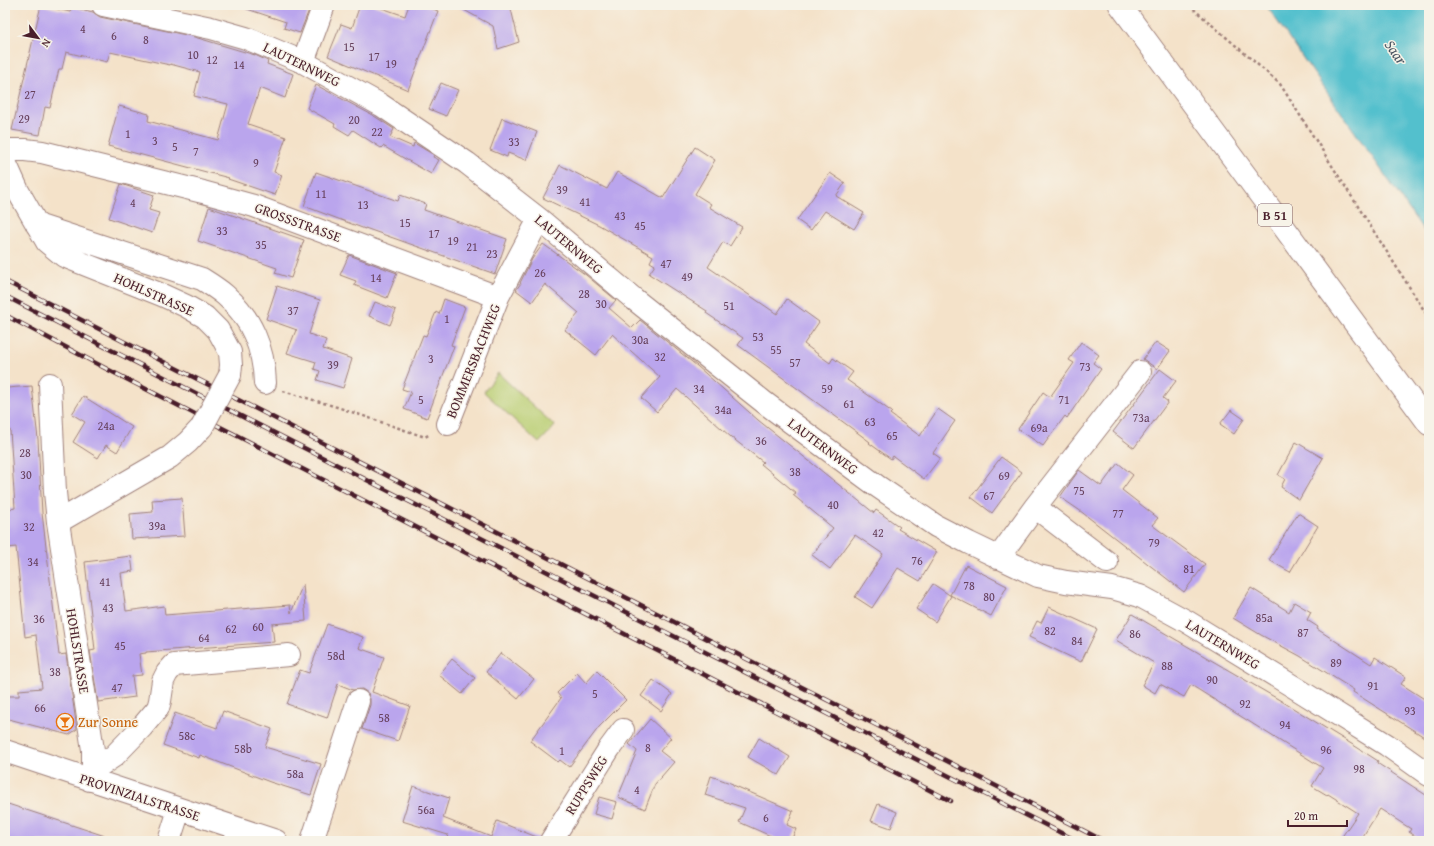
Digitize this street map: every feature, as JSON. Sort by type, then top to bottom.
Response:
[{"type":"street","name":"LAUTERNWEG","points":[[103,5],[246,38],[303,62],[381,105],[467,163],[540,219],[634,299],[766,403],[877,486],[936,526],[998,558],[1038,576],[1066,582],[1112,588],[1140,596],[1186,621],[1294,687],[1387,746],[1429,775]]},
{"type":"street","points":[[303,62],[324,5]]},
{"type":"street","name":"B 51","points":[[1120,5],[1429,424]]},
{"type":"street","name":"GROSSSTRASSE","points":[[5,150],[42,152],[254,206],[498,297]]},
{"type":"street","name":"HOHLSTRASSE","points":[[5,162],[18,191],[47,242],[64,256],[186,306],[205,318],[218,330],[230,352],[230,375],[202,427],[188,442],[170,457],[58,522]]},
{"type":"street","points":[[498,297],[540,219]]},
{"type":"street","name":"HOHLSTRASSE","points":[[37,225],[202,279],[226,295],[244,316],[258,341],[264,367],[265,383]]},
{"type":"street","name":"BOMMERSBACHWEG","points":[[448,424],[498,297]]},
{"type":"street","points":[[998,558],[1035,507],[1140,372]]},
{"type":"street","name":"HOHLSTRASSE","points":[[50,384],[55,492],[58,522],[93,750],[92,775]]},
{"type":"street","points":[[1035,507],[1107,562]]},
{"type":"street","name":"PROVINZIALSTRASSE","points":[[92,775],[114,756],[158,708],[163,681],[166,673],[174,665],[289,655]]},
{"type":"street","points":[[312,841],[358,702]]},
{"type":"street","name":"RUPPSWEG","points":[[550,841],[609,749],[623,730]]},
{"type":"street","name":"PROVINZIALSTRASSE","points":[[5,751],[92,775],[179,810],[276,841]]},
{"type":"street","points":[[169,841],[179,810]]},
{"type":"path","points":[[1189,6],[1280,84],[1429,318]]},
{"type":"path","points":[[265,383],[286,392],[337,407],[425,437],[448,424]]},
{"type":"green space","points":[[498,373],[555,426],[539,443],[484,392]]},
{"type":"water","name":"Saar","points":[[1266,5],[1429,5],[1429,238]]},
{"type":"building","points":[[41,5],[70,12],[72,7],[93,12],[100,17],[191,36],[255,55],[268,61],[267,64],[293,74],[285,98],[260,88],[248,124],[286,137],[274,172],[282,175],[275,195],[228,179],[229,178],[108,146],[119,106],[149,114],[148,121],[218,140],[228,104],[194,96],[200,72],[170,64],[110,52],[107,62],[66,52],[62,69],[59,69],[50,108],[45,107],[40,135],[12,130]]},
{"type":"building","points":[[245,5],[311,5],[300,33],[284,28],[286,22],[244,8]]},
{"type":"building","points":[[360,5],[373,5],[405,16],[409,5],[424,5],[438,11],[408,90],[328,56],[341,24],[352,28]]},
{"type":"building","points":[[455,5],[510,5],[519,42],[498,49],[493,26]]},
{"type":"building","points":[[441,83],[458,90],[446,116],[429,109]]},
{"type":"building","points":[[316,85],[374,116],[394,129],[390,137],[413,147],[414,143],[434,155],[433,157],[439,160],[431,174],[383,146],[381,148],[353,130],[349,135],[334,126],[335,124],[307,108]]},
{"type":"building","points":[[502,118],[537,132],[526,160],[508,153],[507,157],[490,150]]},
{"type":"building","points":[[695,147],[715,160],[695,194],[711,204],[709,207],[742,227],[730,246],[723,242],[708,267],[777,314],[787,299],[819,322],[804,344],[830,363],[833,358],[853,372],[847,380],[892,412],[890,414],[920,436],[938,409],[955,421],[933,453],[940,458],[924,479],[893,456],[891,459],[738,345],[743,338],[706,313],[707,311],[649,274],[655,265],[650,262],[653,256],[599,225],[543,198],[560,165],[607,189],[617,172],[663,198]]},
{"type":"building","points":[[316,172],[398,201],[400,195],[426,204],[424,210],[507,239],[495,274],[365,229],[304,206]]},
{"type":"building","points":[[830,173],[845,183],[836,196],[864,213],[854,229],[825,211],[811,230],[797,220]]},
{"type":"building","points":[[121,184],[154,195],[149,210],[159,213],[152,233],[109,218]]},
{"type":"building","points":[[209,207],[304,240],[291,278],[275,273],[277,268],[198,241]]},
{"type":"building","points":[[543,244],[586,275],[616,300],[609,308],[632,328],[640,320],[697,366],[758,420],[874,513],[876,510],[900,527],[898,529],[937,552],[920,581],[898,568],[872,608],[855,597],[883,554],[855,535],[830,569],[812,555],[833,528],[793,495],[796,493],[761,464],[763,462],[731,437],[677,389],[657,412],[641,398],[660,377],[612,334],[596,355],[565,330],[579,313],[545,284],[532,302],[516,290],[521,283],[532,259]]},
{"type":"building","points":[[349,255],[397,273],[387,298],[354,285],[356,281],[340,275]]},
{"type":"building","points":[[277,286],[320,300],[309,334],[326,340],[323,349],[352,359],[343,388],[317,380],[320,371],[314,369],[316,362],[287,353],[297,330],[266,319]]},
{"type":"building","points":[[444,299],[465,307],[451,345],[454,346],[427,418],[404,409],[411,392],[402,389],[423,335],[426,336],[436,312],[439,314]]},
{"type":"building","points":[[375,302],[396,310],[390,325],[369,316]]},
{"type":"building","points":[[1081,342],[1099,355],[1093,363],[1101,369],[1067,418],[1065,416],[1043,446],[1018,429],[1043,392],[1050,397],[1074,363],[1069,360]]},
{"type":"building","points":[[1156,342],[1170,351],[1157,369],[1143,359]]},
{"type":"building","points":[[1160,369],[1176,381],[1163,398],[1168,402],[1134,448],[1113,432]]},
{"type":"building","points":[[32,386],[38,439],[42,513],[59,655],[66,654],[77,729],[69,735],[5,718],[5,696],[19,696],[19,690],[42,688],[36,635],[25,637],[16,547],[7,548],[5,527],[5,510],[15,508],[10,430],[5,431],[5,410],[9,409],[7,388]]},
{"type":"building","points":[[83,396],[132,427],[117,452],[106,445],[98,458],[73,442],[85,422],[72,414]]},
{"type":"building","points":[[1231,410],[1244,419],[1234,434],[1220,424]]},
{"type":"building","points":[[1296,442],[1323,458],[1299,500],[1281,487],[1285,479],[1278,475]]},
{"type":"building","points":[[1001,457],[1022,472],[992,513],[971,497]]},
{"type":"building","points":[[1118,463],[1133,475],[1122,490],[1158,518],[1152,525],[1205,564],[1184,592],[1079,510],[1060,497],[1079,470],[1101,486]]},
{"type":"building","points":[[182,498],[185,536],[132,539],[130,514],[153,512],[152,500]]},
{"type":"building","points":[[1298,513],[1318,526],[1290,572],[1269,560]]},
{"type":"building","points":[[131,556],[133,571],[121,573],[126,611],[164,606],[165,615],[290,605],[291,613],[303,584],[306,621],[272,624],[274,642],[146,652],[139,654],[142,675],[132,676],[135,697],[98,702],[90,651],[95,650],[85,562]]},
{"type":"building","points":[[966,565],[1007,586],[991,616],[950,595]]},
{"type":"building","points":[[933,584],[951,596],[935,622],[916,609]]},
{"type":"building","points":[[1251,588],[1289,612],[1294,602],[1311,612],[1307,620],[1318,627],[1317,629],[1371,664],[1375,657],[1406,677],[1401,684],[1429,702],[1429,740],[1353,692],[1354,690],[1300,656],[1233,618]]},
{"type":"building","points":[[1049,607],[1097,629],[1081,662],[1029,637],[1037,621],[1041,623]]},
{"type":"building","points":[[1132,614],[1283,702],[1358,748],[1378,761],[1377,763],[1429,797],[1429,841],[1423,841],[1409,832],[1411,829],[1380,809],[1360,841],[1339,841],[1358,813],[1312,786],[1323,768],[1191,685],[1184,697],[1160,684],[1155,693],[1142,685],[1154,663],[1116,640]]},
{"type":"building","points":[[327,624],[363,637],[359,648],[384,657],[372,692],[410,706],[398,741],[362,729],[370,705],[370,699],[368,693],[362,689],[353,690],[338,684],[327,718],[287,704],[300,670],[309,673]]},
{"type":"building","points":[[501,653],[534,679],[518,699],[486,672]]},
{"type":"building","points":[[452,659],[475,678],[462,694],[439,675]]},
{"type":"building","points":[[597,671],[626,700],[599,727],[569,767],[560,760],[558,762],[530,741],[561,698],[557,693],[577,673],[586,683]]},
{"type":"building","points":[[653,680],[672,694],[661,711],[641,696]]},
{"type":"building","points":[[223,711],[272,729],[265,747],[321,764],[311,795],[270,782],[200,755],[199,758],[163,745],[175,713],[217,728]]},
{"type":"building","points":[[650,719],[671,738],[660,751],[674,762],[655,784],[645,809],[618,797],[637,751],[629,744]]},
{"type":"building","points":[[759,738],[790,757],[779,775],[748,757]]},
{"type":"building","points":[[711,776],[733,784],[793,811],[787,825],[796,829],[791,841],[782,841],[739,822],[745,808],[705,795]]},
{"type":"building","points":[[413,786],[449,798],[443,818],[491,837],[497,821],[539,838],[539,841],[446,841],[448,835],[402,821]]},
{"type":"building","points":[[599,797],[617,802],[612,819],[594,814]]},
{"type":"building","points":[[5,803],[111,838],[111,841],[5,841]]},
{"type":"building","points":[[878,804],[897,812],[891,828],[871,821]]},
{"type":"railway","points":[[5,281],[1104,841]]},
{"type":"railway","points":[[5,296],[1077,841]]},
{"type":"railway","points":[[5,315],[103,367],[951,801]]},
{"type":"place","name":"Zur Sonne","points":[[65,722]]}]
